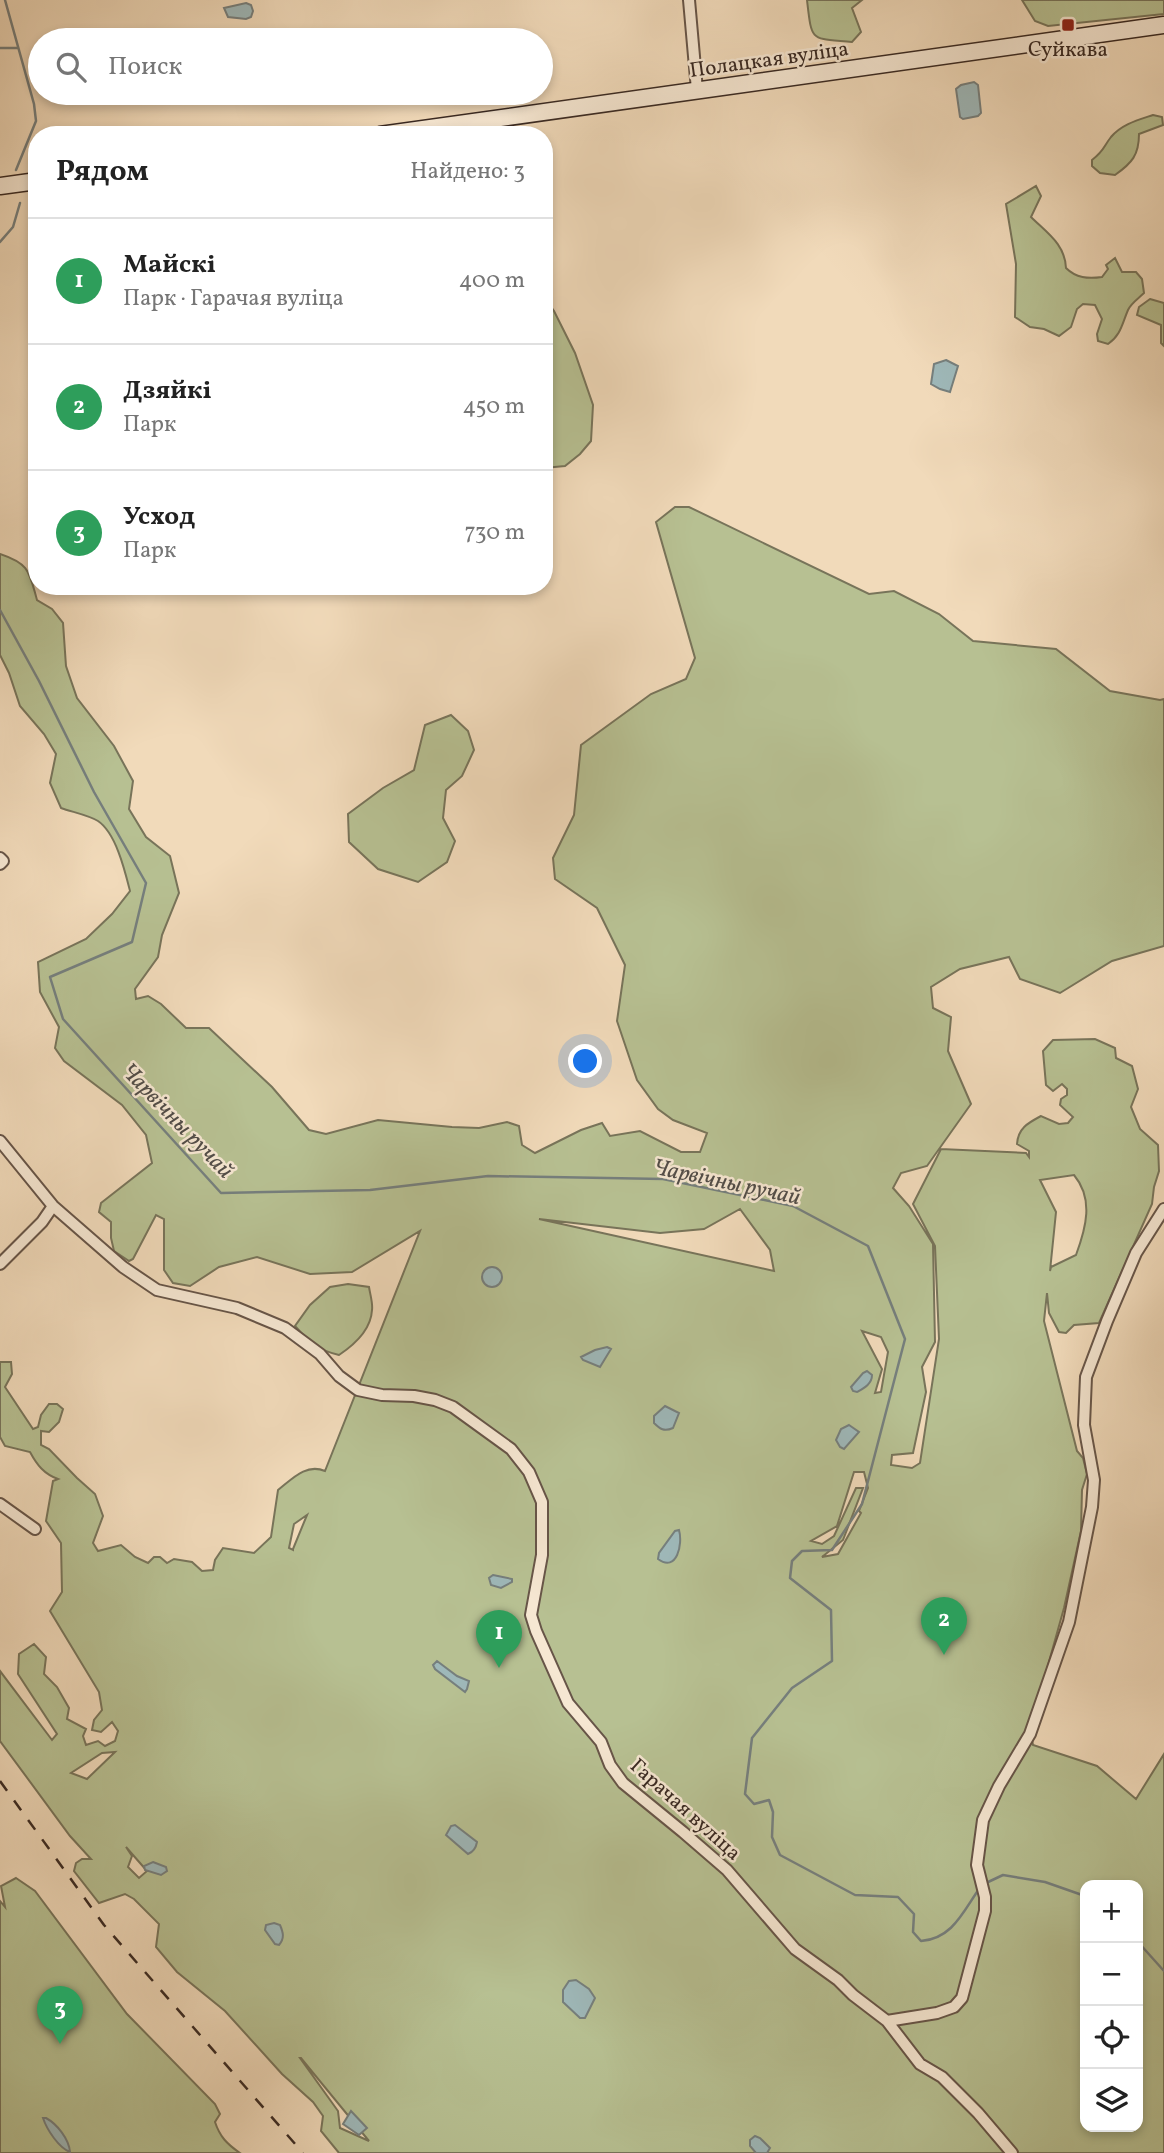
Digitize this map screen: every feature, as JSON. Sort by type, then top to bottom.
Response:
[{"type":"main road","name":"Полацкая вуліца","points":[[444,126],[1164,25]]},
{"type":"main road","points":[[0,186],[28,182]]},
{"type":"street","points":[[690,0],[698,90]]},
{"type":"street","points":[[0,1142],[53,1206],[42,1222],[0,1264]]},
{"type":"street","name":"Гарачая вуліца","points":[[53,1206],[123,1267],[157,1290],[237,1308],[285,1328],[320,1354],[339,1376],[358,1391],[414,1396],[444,1404],[511,1449],[529,1472],[542,1502],[542,1555],[531,1615],[536,1631],[568,1703],[601,1742],[610,1765],[623,1783],[727,1870],[796,1950],[838,1980],[887,2021],[920,2064],[942,2077],[1012,2153]]},
{"type":"street","points":[[887,2021],[937,2013],[954,2007],[962,1998],[985,1911],[985,1897],[976,1866],[983,1821],[999,1786],[1030,1734],[1069,1622],[1092,1507],[1094,1480],[1084,1425],[1086,1377],[1136,1253],[1164,1209]]},
{"type":"street","points":[[0,1504],[35,1528]]},
{"type":"green space","points":[[807,0],[862,0],[852,8],[861,32],[852,42],[816,36],[810,24]]},
{"type":"green space","points":[[1022,0],[1164,0],[1164,14],[1048,26],[1035,21]]},
{"type":"green space","points":[[1153,115],[1162,117],[1163,125],[1139,134],[1136,153],[1126,166],[1115,175],[1100,173],[1092,166],[1092,160],[1115,133],[1130,123]]},
{"type":"green space","points":[[1036,186],[1041,196],[1031,217],[1059,246],[1066,268],[1082,277],[1102,277],[1108,269],[1106,265],[1115,258],[1122,272],[1136,272],[1142,279],[1144,293],[1129,307],[1118,333],[1108,344],[1098,341],[1097,334],[1102,319],[1095,305],[1083,304],[1077,309],[1071,327],[1059,336],[1044,329],[1030,327],[1015,317],[1016,264],[1006,204]]},
{"type":"green space","points":[[1150,299],[1164,303],[1164,346],[1161,343],[1161,325],[1137,315],[1139,307]]},
{"type":"green space","points":[[553,310],[575,353],[593,405],[591,441],[565,466],[553,467]]},
{"type":"green space","points":[[675,507],[689,507],[869,594],[894,591],[939,614],[973,641],[1056,649],[1110,691],[1164,699],[1164,946],[1112,961],[1060,993],[1020,979],[1009,957],[960,969],[931,987],[933,1008],[951,1017],[948,1051],[971,1104],[927,1166],[901,1173],[893,1188],[909,1206],[933,1244],[935,1342],[922,1367],[926,1392],[913,1453],[892,1455],[891,1465],[912,1468],[920,1463],[939,1339],[935,1246],[913,1204],[941,1149],[1026,1153],[1029,1157],[1029,1151],[1017,1144],[1024,1127],[1041,1116],[1059,1124],[1068,1123],[1073,1117],[1060,1105],[1061,1099],[1067,1095],[1067,1089],[1062,1084],[1053,1091],[1046,1085],[1043,1051],[1053,1040],[1095,1039],[1115,1048],[1116,1058],[1132,1066],[1138,1089],[1131,1107],[1140,1129],[1158,1145],[1159,1171],[1152,1204],[1099,1323],[1074,1325],[1066,1333],[1059,1332],[1049,1313],[1047,1293],[1044,1321],[1077,1451],[1083,1458],[1087,1474],[1082,1490],[1081,1531],[1064,1608],[1029,1723],[1033,1745],[1097,1766],[1136,1799],[1164,1754],[1164,2153],[339,2153],[321,2131],[323,2116],[313,2102],[282,2074],[225,2011],[177,1972],[156,1947],[159,1924],[134,1899],[125,1894],[99,1903],[74,1871],[76,1863],[82,1859],[91,1859],[70,1836],[0,1741],[0,1671],[52,1740],[57,1734],[18,1674],[19,1654],[34,1644],[46,1657],[44,1674],[57,1687],[69,1708],[67,1719],[86,1729],[83,1736],[86,1745],[98,1741],[105,1746],[115,1741],[118,1731],[112,1722],[101,1732],[92,1730],[94,1720],[102,1710],[99,1692],[50,1611],[62,1592],[61,1543],[46,1521],[53,1481],[58,1479],[41,1468],[30,1452],[5,1446],[0,1437],[0,1362],[11,1362],[12,1374],[5,1387],[33,1429],[38,1427],[41,1415],[49,1404],[57,1404],[63,1409],[59,1422],[49,1432],[41,1431],[41,1445],[49,1449],[95,1494],[103,1516],[93,1543],[98,1551],[121,1545],[135,1557],[148,1563],[154,1557],[160,1557],[167,1563],[174,1559],[192,1562],[202,1571],[213,1570],[215,1560],[223,1548],[254,1553],[271,1537],[278,1490],[305,1471],[325,1471],[420,1231],[352,1272],[310,1274],[257,1257],[219,1267],[190,1286],[173,1283],[164,1270],[164,1219],[156,1215],[133,1259],[129,1261],[114,1251],[111,1222],[99,1212],[101,1203],[152,1163],[146,1135],[122,1105],[64,1061],[55,1048],[59,1027],[40,992],[38,962],[86,939],[112,914],[130,891],[119,853],[110,834],[98,821],[61,808],[50,783],[56,754],[44,734],[20,706],[0,655],[0,554],[17,561],[27,570],[28,595],[36,595],[37,600],[52,609],[63,623],[66,666],[77,698],[114,746],[133,781],[129,809],[146,837],[170,856],[179,893],[162,935],[158,957],[135,989],[136,999],[148,996],[161,1004],[186,1028],[209,1028],[272,1087],[309,1130],[326,1134],[378,1120],[479,1128],[507,1122],[519,1126],[522,1145],[535,1153],[581,1130],[602,1123],[610,1136],[640,1131],[681,1152],[700,1152],[707,1133],[673,1120],[658,1109],[637,1080],[617,1021],[625,965],[597,908],[555,879],[553,858],[574,815],[581,745],[651,694],[686,679],[695,658],[656,522]],"holes":[[[1074,1175],[1080,1184],[1086,1204],[1083,1234],[1076,1255],[1051,1267],[1050,1271],[1056,1212],[1040,1180]],[[740,1209],[770,1250],[774,1271],[539,1219],[660,1233],[704,1229]],[[862,1331],[881,1337],[888,1352],[881,1392],[875,1393],[882,1369]],[[854,1472],[864,1472],[868,1488],[859,1511],[861,1513],[838,1554],[822,1557],[843,1540],[863,1488],[856,1488],[834,1536],[822,1544],[811,1541],[837,1526]],[[307,1515],[293,1550],[289,1548],[294,1524]],[[115,1752],[87,1779],[71,1773],[102,1753]],[[126,1847],[147,1871],[139,1878],[128,1867],[132,1856]],[[300,2058],[369,2141],[340,2128],[338,2111]]]},
{"type":"green space","points":[[451,715],[468,731],[474,750],[462,776],[446,790],[443,818],[455,841],[447,862],[418,882],[378,869],[349,842],[348,814],[383,788],[414,770],[425,725]]},
{"type":"green space","points":[[348,1284],[369,1287],[372,1310],[365,1330],[356,1342],[339,1355],[315,1345],[295,1326],[310,1305],[330,1287]]},
{"type":"green space","points":[[16,1878],[35,1891],[127,2014],[215,2104],[220,2114],[215,2122],[219,2132],[240,2153],[0,2153],[0,1901],[5,1907],[1,1886]]},
{"type":"water","points":[[246,3],[251,5],[251,17],[228,17],[224,8]]},
{"type":"water","points":[[974,82],[978,85],[981,113],[963,119],[960,117],[956,89]]},
{"type":"water","points":[[946,360],[958,366],[950,392],[931,384],[934,364]]},
{"type":"water","points":[[492,1267],[499,1270],[502,1277],[499,1284],[492,1287],[485,1284],[482,1277],[485,1270]]},
{"type":"water","points":[[607,1347],[611,1349],[600,1367],[581,1357],[595,1350]]},
{"type":"water","points":[[867,1371],[872,1375],[869,1383],[857,1392],[853,1391],[851,1387]]},
{"type":"water","points":[[665,1406],[679,1413],[673,1428],[667,1430],[654,1423],[654,1416]]},
{"type":"water","points":[[849,1425],[859,1432],[844,1449],[836,1440],[841,1429]]},
{"type":"water","points":[[679,1530],[679,1549],[674,1560],[665,1562],[658,1559],[659,1553],[675,1531]]},
{"type":"water","points":[[493,1575],[512,1579],[512,1582],[501,1588],[491,1585],[489,1578]]},
{"type":"water","points":[[437,1661],[457,1676],[469,1681],[465,1692],[435,1669],[433,1665]]},
{"type":"water","points":[[455,1825],[477,1842],[473,1851],[468,1854],[446,1835],[451,1826]]},
{"type":"water","points":[[153,1862],[166,1867],[167,1871],[161,1875],[145,1870],[144,1866]]},
{"type":"water","points":[[266,1925],[280,1925],[283,1933],[279,1945],[275,1944],[265,1930]]},
{"type":"water","points":[[576,1980],[589,1989],[595,1998],[585,2018],[580,2018],[563,2002],[563,1990],[569,1981]]},
{"type":"water","points":[[351,2111],[367,2128],[359,2135],[343,2124]]},
{"type":"water","points":[[43,2118],[62,2132],[70,2152],[54,2138]]},
{"type":"water","points":[[755,2136],[770,2148],[767,2153],[756,2153],[750,2146],[750,2140]]},
{"type":"waterway","points":[[5,0],[28,82]]},
{"type":"waterway","points":[[0,48],[18,48]]},
{"type":"waterway","points":[[34,105],[34,126]]},
{"type":"waterway","points":[[16,170],[28,141]]},
{"type":"waterway","name":"Чарвічны ручай","points":[[0,242],[13,227],[20,203]]},
{"type":"waterway","name":"Чарвічны ручай","points":[[0,610],[94,792],[146,883],[132,942],[50,977],[63,1019],[221,1193],[370,1190],[488,1176],[663,1179],[793,1206],[868,1246],[905,1339],[862,1504],[832,1550],[802,1551],[792,1561],[790,1578],[831,1610],[832,1661],[792,1688],[752,1738],[745,1794],[754,1804],[769,1800],[773,1812],[772,1837],[780,1855],[855,1895],[898,1897],[914,1914],[913,1932],[921,1941],[932,1939],[949,1930],[979,1889]]},
{"type":"waterway","name":"Чарвічны ручай","points":[[986,1883],[1003,1875],[1045,1882],[1080,1894]]},
{"type":"waterway","name":"Чарвічны ручай","points":[[1139,1943],[1164,1971]]},
{"type":"railway","points":[[0,1781],[104,1925],[303,2153]]},
{"type":"place","name":"Суйкава","points":[[1068,25]]},
{"type":"place","name":"Дзяйкі","points":[[944,1655]]},
{"type":"place","name":"Майскі","points":[[499,1668]]},
{"type":"place","name":"Усход","points":[[60,2044]]}]
